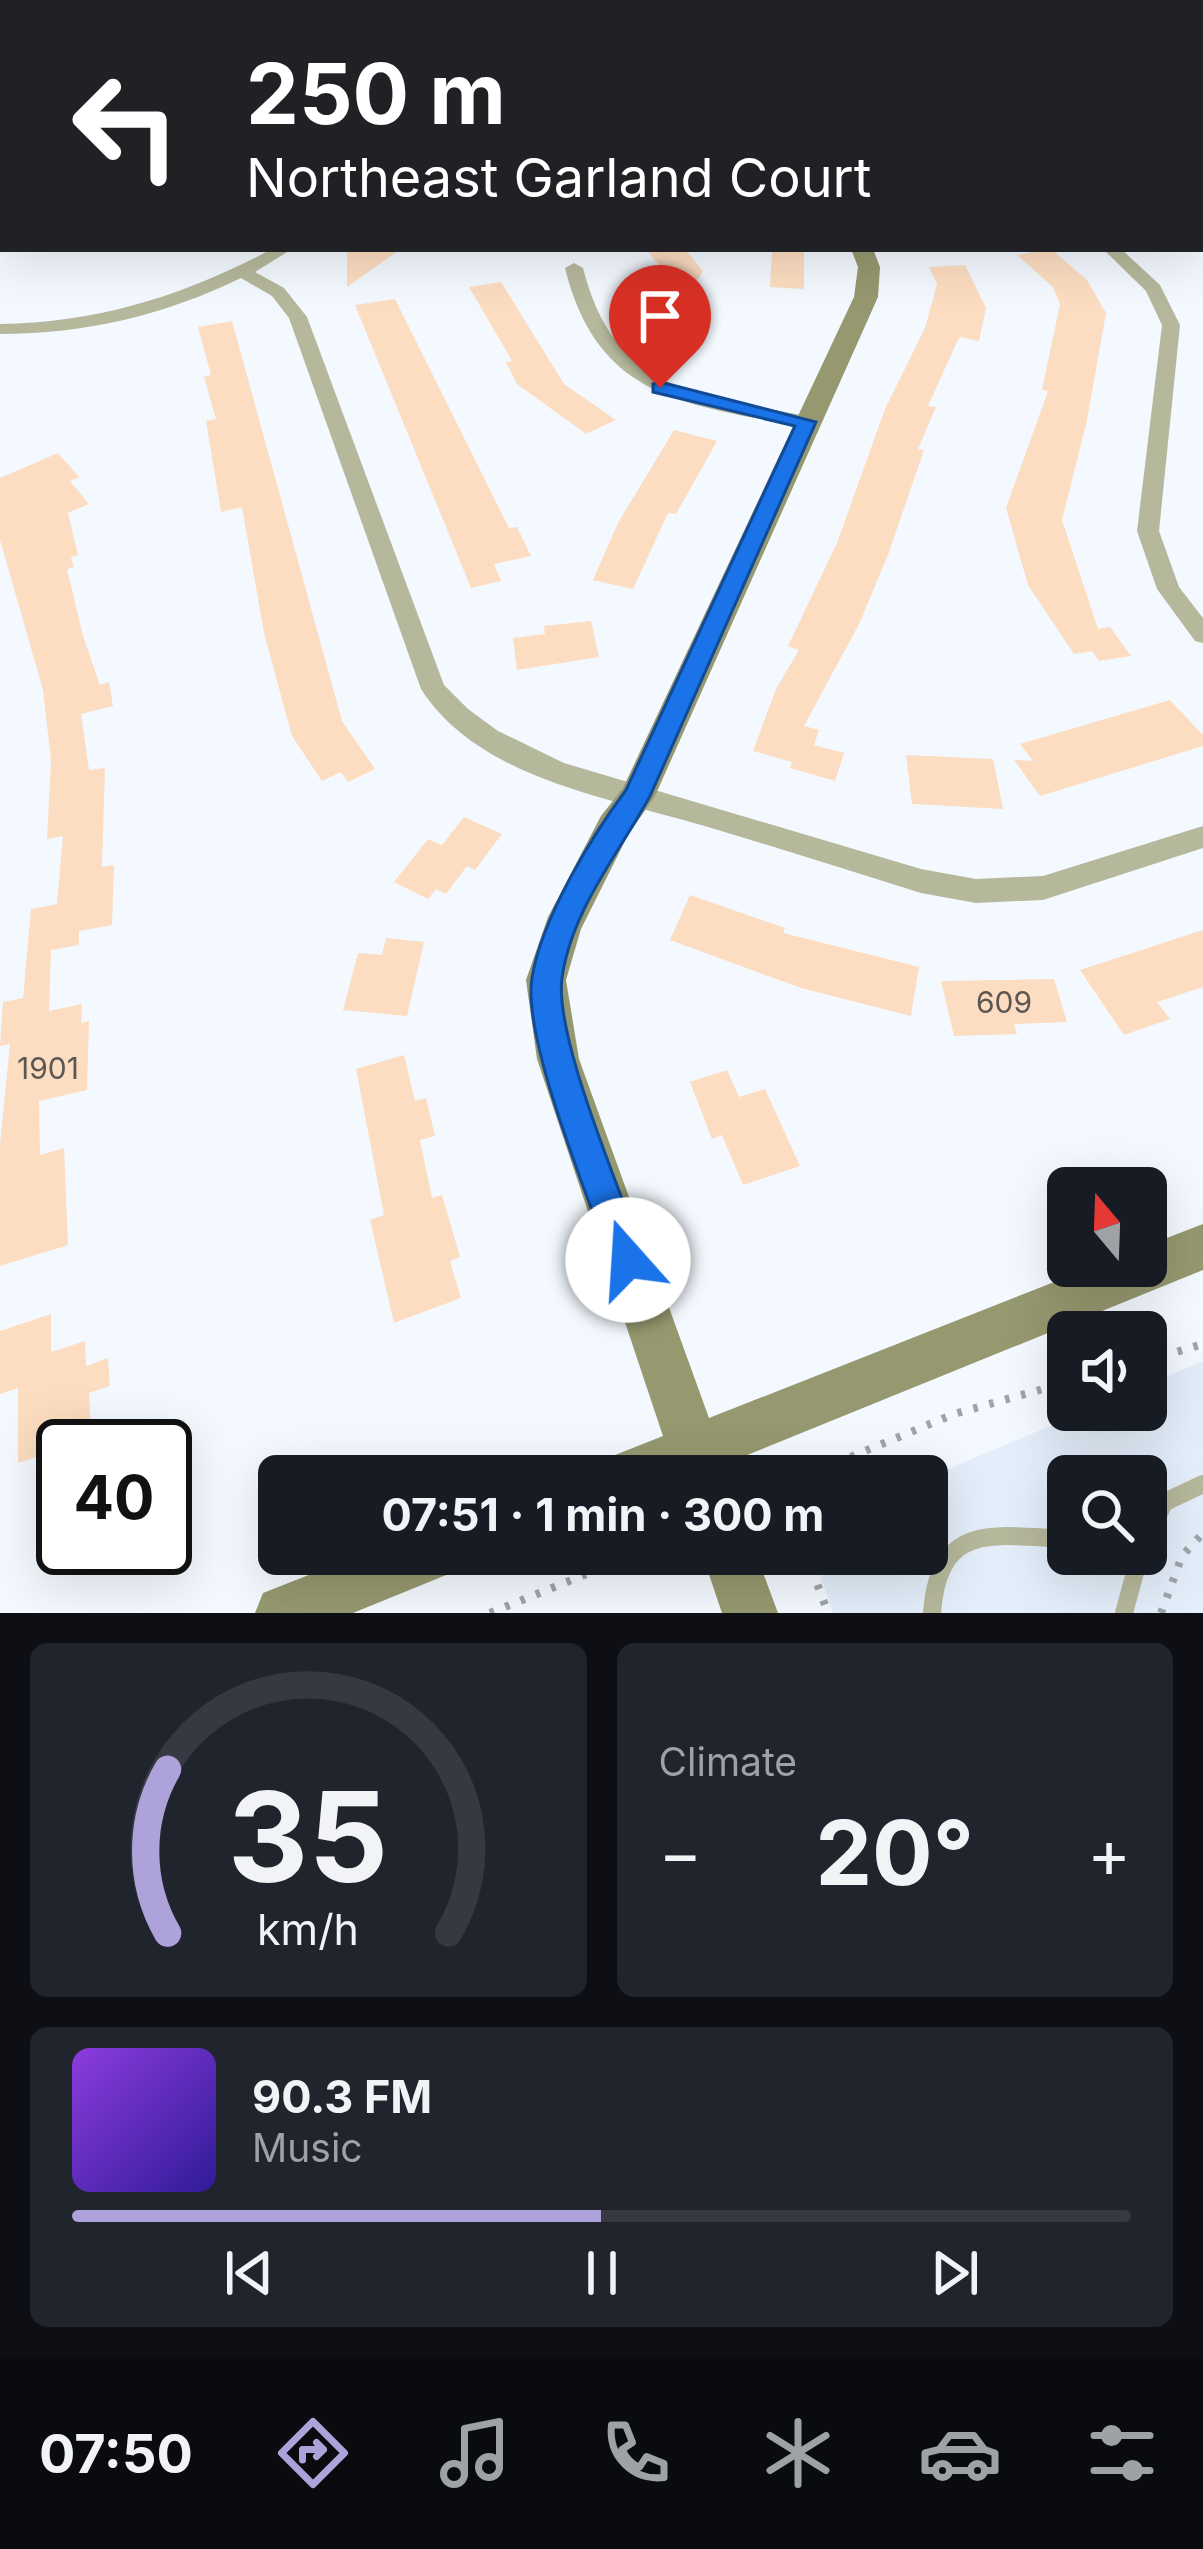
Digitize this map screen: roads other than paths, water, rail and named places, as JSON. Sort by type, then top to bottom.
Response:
[{"type":"street","points":[[0,329],[106,320],[241,272],[278,252]]},
{"type":"street","points":[[695,1455],[558,1059],[546,980],[562,929],[614,826],[637,796],[866,297],[869,267],[863,252]]},
{"type":"street","points":[[1115,252],[1154,289],[1171,325],[1148,531],[1168,589],[1203,635]]},
{"type":"street","points":[[574,268],[578,294],[606,349],[638,377],[684,396],[806,422]]},
{"type":"street","points":[[241,272],[278,292],[298,316],[433,689],[457,718],[498,745],[637,796],[921,881],[976,890],[1042,888],[1203,837]]},
{"type":"street","points":[[717,1455],[1203,1247]]},
{"type":"street","points":[[283,1613],[379,1575]]},
{"type":"street","points":[[736,1575],[750,1613]]},
{"type":"lane","points":[[1167,1501],[1203,1484]]},
{"type":"lane","points":[[932,1613],[932,1584],[940,1561],[961,1542],[984,1534],[1047,1538]]},
{"type":"lane","points":[[1124,1613],[1134,1575]]}]
